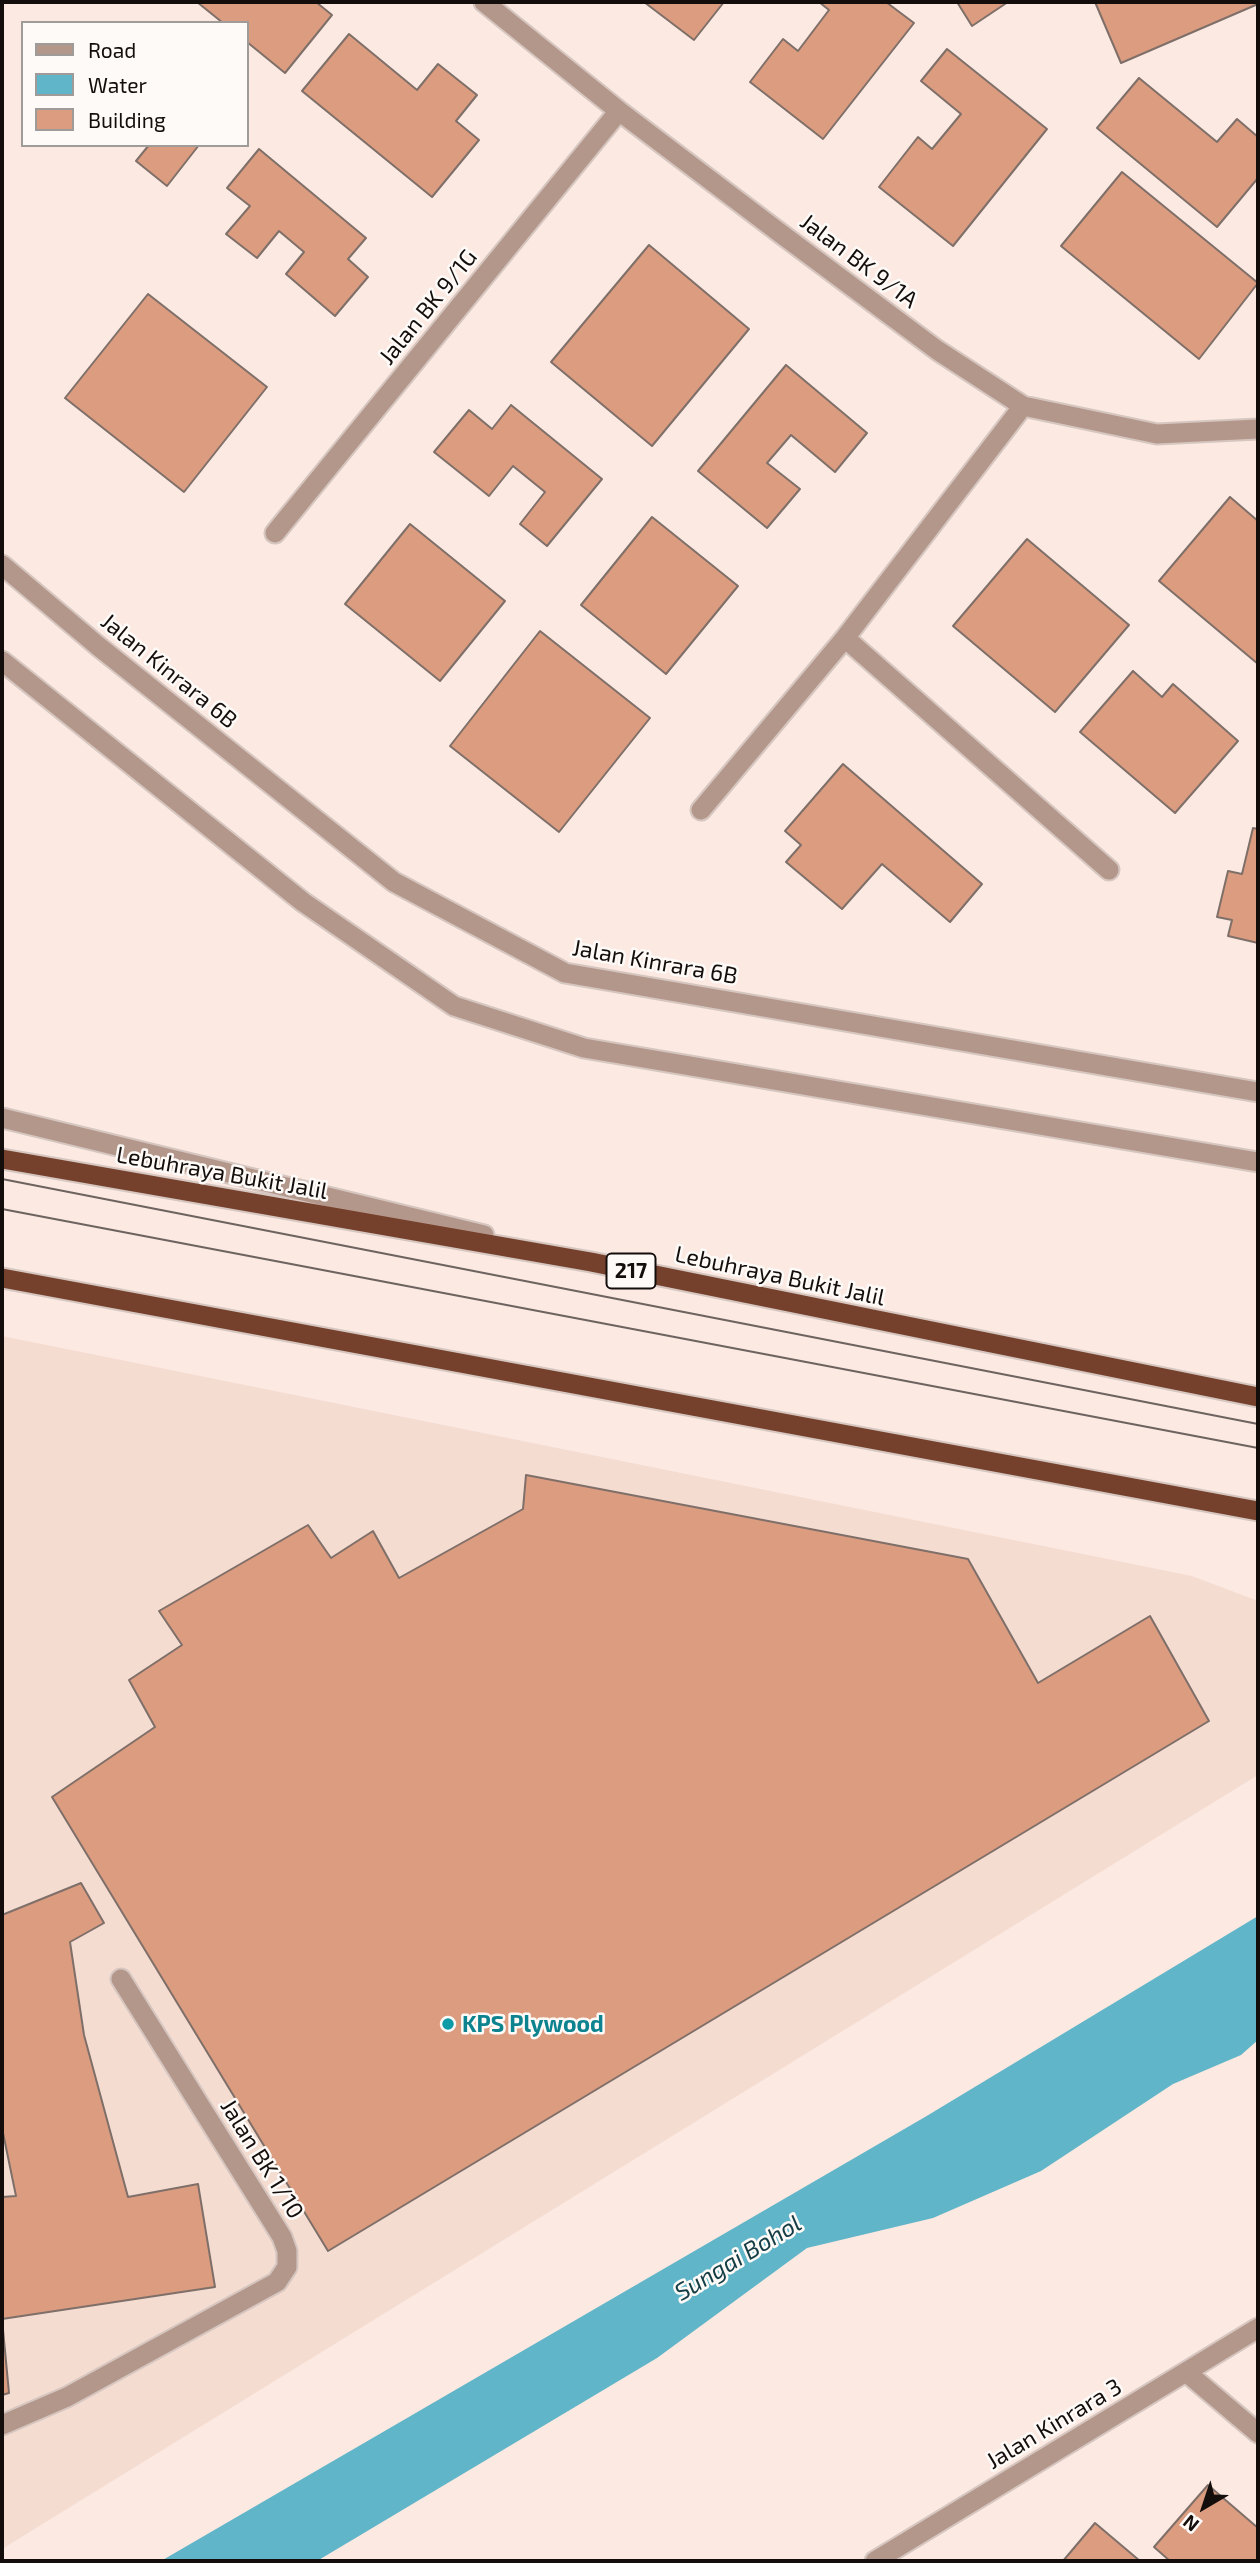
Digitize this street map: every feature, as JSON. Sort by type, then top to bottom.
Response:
[{"type":"highway","name":"Lebuhraya Bukit Jalil","points":[[2,1159],[591,1262],[1258,1397]]},
{"type":"highway","points":[[2,1278],[1258,1511]]},
{"type":"street","name":"Jalan BK 9/1A","points":[[484,2],[619,111],[937,350],[1023,406],[1157,434],[1258,429]]},
{"type":"street","name":"Jalan BK 9/1G","points":[[275,533],[619,111]]},
{"type":"street","points":[[701,810],[845,638],[1023,406]]},
{"type":"street","name":"Jalan Kinrara 6B","points":[[2,565],[98,646],[394,882],[565,973],[1258,1091]]},
{"type":"street","points":[[845,638],[1109,870]]},
{"type":"street","points":[[2,661],[303,902],[454,1006],[584,1048],[1258,1162]]},
{"type":"street","points":[[2,1118],[591,1262]]},
{"type":"street","name":"Jalan BK 1/10","points":[[2,2426],[67,2397],[265,2289],[277,2282],[287,2267],[287,2251],[282,2237],[121,1979]]},
{"type":"street","name":"Jalan Kinrara 3","points":[[887,2559],[1258,2328]]},
{"type":"street","points":[[1186,2372],[1258,2433]]},
{"type":"shaded area","points":[[2,1336],[1192,1576],[1258,1601],[1258,1775],[2,2549]]},
{"type":"water","name":"Sungai Bohol","points":[[1258,1916],[1258,2040],[1241,2055],[1173,2084],[1041,2171],[933,2218],[807,2248],[657,2358],[317,2561],[161,2561],[925,2117]]},
{"type":"building","points":[[197,2],[316,2],[332,15],[285,73],[248,43],[248,21],[221,21]]},
{"type":"building","points":[[644,2],[724,2],[694,40]]},
{"type":"building","points":[[819,2],[886,2],[914,23],[823,139],[750,82],[783,39],[798,51],[829,10]]},
{"type":"building","points":[[957,2],[1008,2],[972,26]]},
{"type":"building","points":[[1095,2],[1258,2],[1258,4],[1121,63]]},
{"type":"building","points":[[349,34],[417,90],[438,64],[477,95],[456,121],[479,140],[432,197],[302,91]]},
{"type":"building","points":[[947,49],[1047,129],[953,246],[879,187],[918,137],[932,149],[961,114],[921,81]]},
{"type":"building","points":[[1139,78],[1217,142],[1237,119],[1258,137],[1258,178],[1217,227],[1097,128]]},
{"type":"building","points":[[147,147],[197,147],[167,186],[136,161]]},
{"type":"building","points":[[259,149],[366,238],[348,259],[368,277],[335,316],[286,274],[304,252],[279,231],[257,258],[226,234],[250,206],[227,188]]},
{"type":"building","points":[[1122,172],[1258,283],[1199,359],[1061,246]]},
{"type":"building","points":[[649,245],[749,329],[652,446],[551,362]]},
{"type":"building","points":[[148,294],[267,387],[184,492],[65,398]]},
{"type":"building","points":[[786,365],[867,433],[835,472],[791,435],[767,463],[800,489],[767,528],[698,471]]},
{"type":"building","points":[[511,405],[602,479],[547,546],[520,524],[545,492],[513,466],[489,496],[434,452],[469,410],[492,429]]},
{"type":"building","points":[[1230,497],[1258,521],[1258,664],[1159,581]]},
{"type":"building","points":[[652,517],[738,586],[666,674],[581,605]]},
{"type":"building","points":[[410,524],[505,601],[440,681],[345,604]]},
{"type":"building","points":[[1027,539],[1129,625],[1055,712],[953,626]]},
{"type":"building","points":[[540,631],[650,718],[559,832],[450,746]]},
{"type":"building","points":[[1133,671],[1162,697],[1173,684],[1238,741],[1175,813],[1080,732]]},
{"type":"building","points":[[843,764],[982,884],[950,922],[882,864],[842,909],[786,862],[801,845],[785,831]]},
{"type":"building","points":[[1253,828],[1258,829],[1258,943],[1228,936],[1232,920],[1217,917],[1228,871],[1242,874]]},
{"type":"building","name":"KPS Plywood","points":[[526,1475],[968,1559],[1038,1683],[1150,1616],[1209,1721],[328,2251],[52,1797],[155,1727],[129,1680],[182,1645],[159,1611],[308,1525],[331,1558],[373,1531],[399,1578],[523,1509]]},
{"type":"building","points":[[81,1883],[104,1923],[70,1942],[84,2035],[128,2197],[198,2184],[215,2287],[2,2319],[2,2197],[16,2196],[2,2128],[2,1915]]},
{"type":"building","points":[[2,2319],[9,2393],[2,2395]]},
{"type":"building","points":[[1208,2485],[1258,2528],[1258,2561],[1170,2561],[1154,2547]]},
{"type":"building","points":[[1095,2523],[1140,2561],[1063,2561]]},
{"type":"tram line","points":[[2,1179],[1258,1424]]},
{"type":"tram line","points":[[2,1209],[1258,1448]]},
{"type":"place","name":"KPS Plywood","points":[[448,2024]]}]
